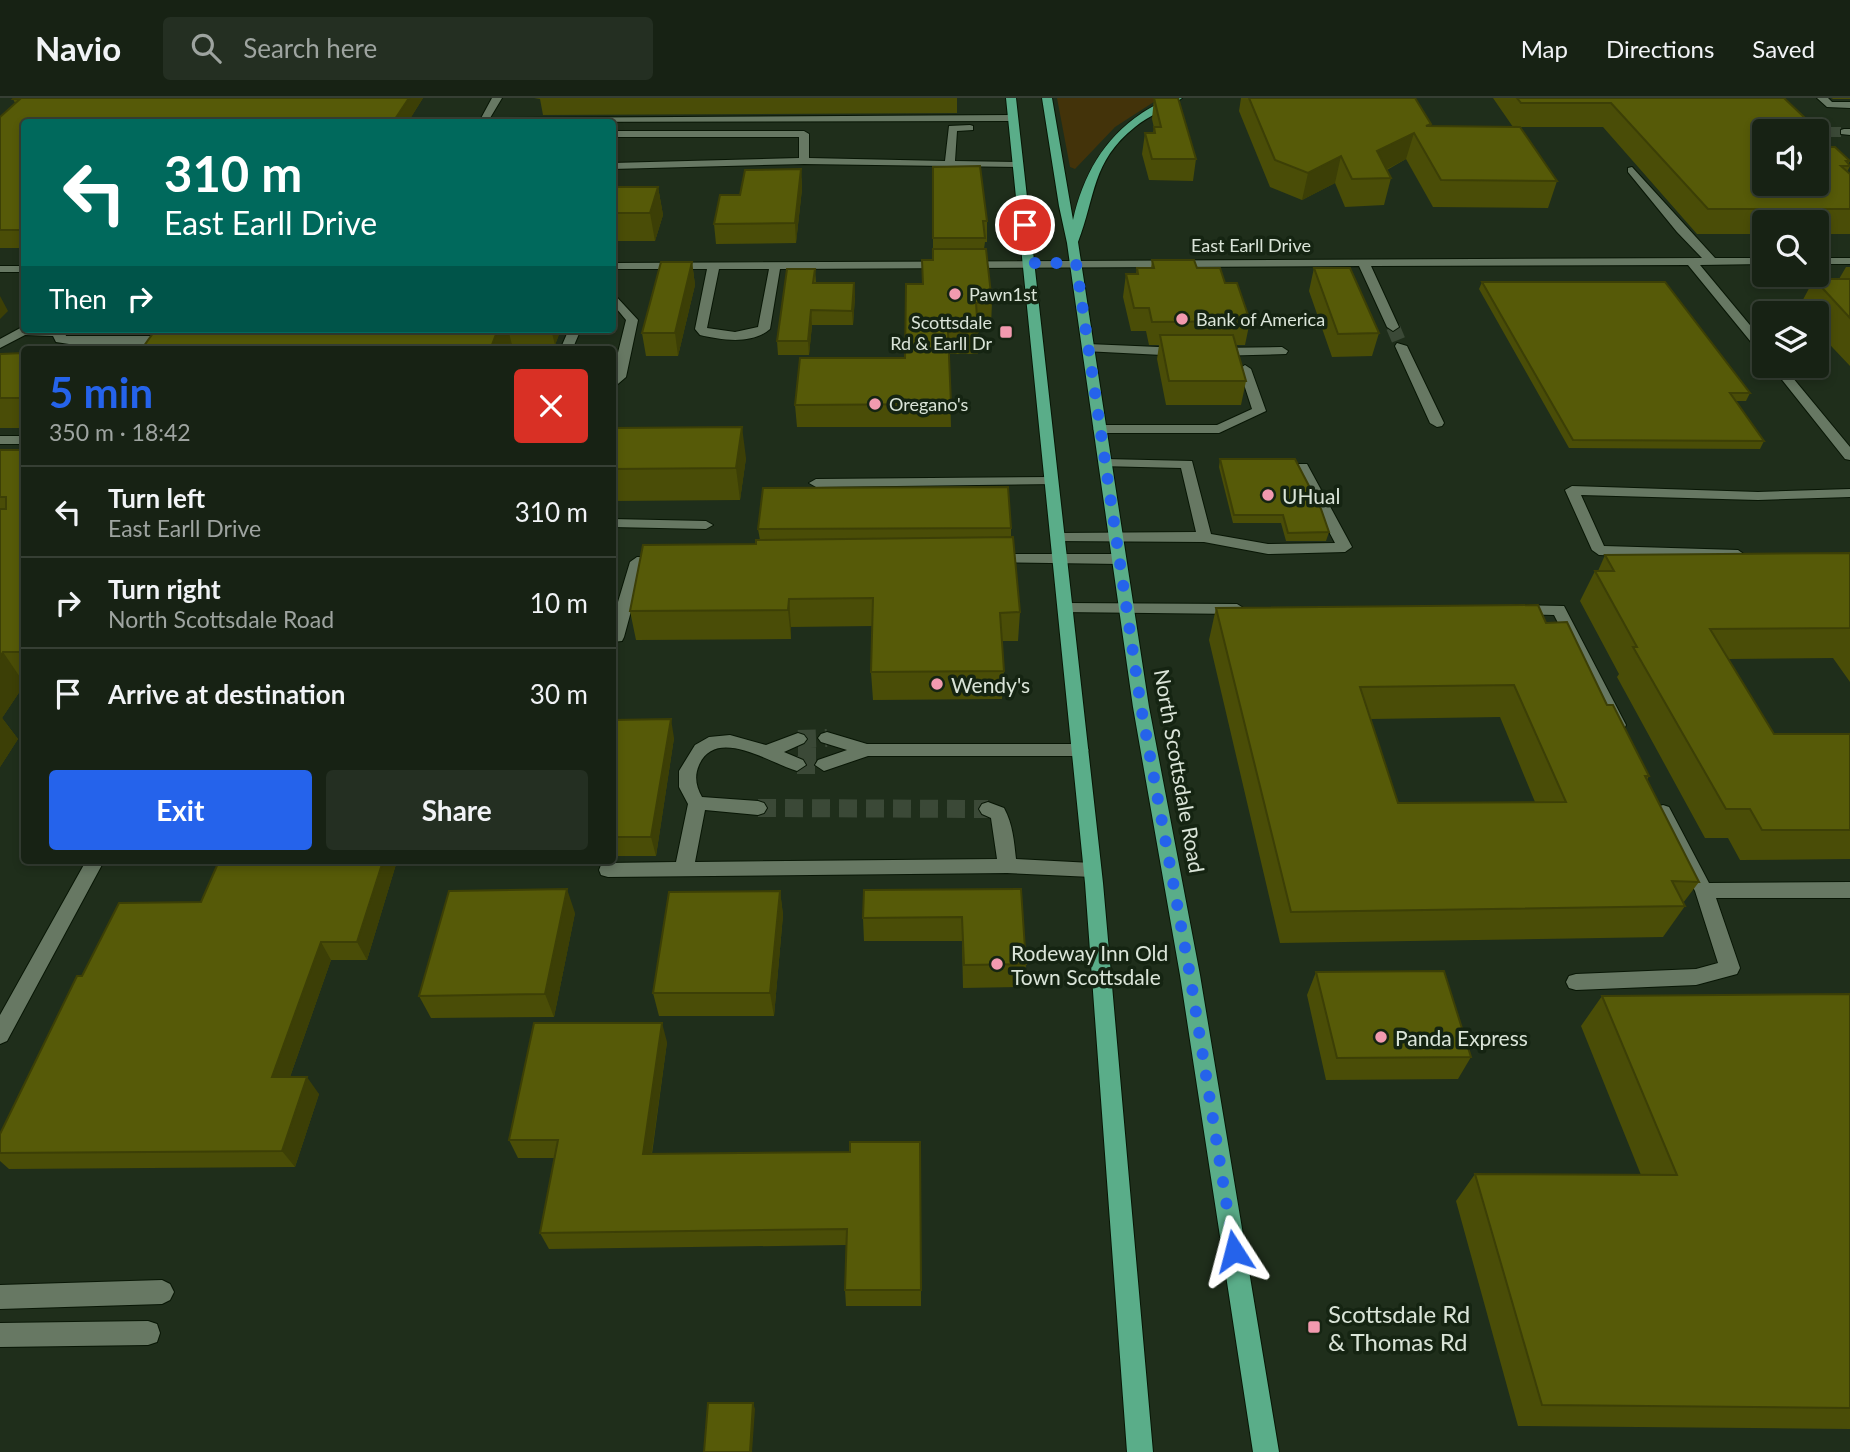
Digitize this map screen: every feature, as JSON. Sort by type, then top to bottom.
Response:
[{"type":"main road","points":[[1011,98],[1092,870],[1140,1452]]},
{"type":"main road","name":"North Scottsdale Road","points":[[1047,98],[1064,206],[1073,243],[1126,608],[1192,989],[1265,1452]]},
{"type":"main road","points":[[1073,243],[1086,187],[1100,158],[1138,120],[1177,98]]},
{"type":"street","points":[[485,119],[497,98]]},
{"type":"street","points":[[1822,98],[1829,105],[1850,105]]},
{"type":"street","points":[[616,122],[1013,123]]},
{"type":"street","points":[[950,165],[951,128],[1013,123]]},
{"type":"street","points":[[616,134],[804,134],[804,161]]},
{"type":"street","points":[[616,166],[804,161],[1018,165]]},
{"type":"street","points":[[1632,170],[1681,230],[1713,262]]},
{"type":"street","name":"East Earll Drive","points":[[616,280],[714,265],[1752,261]]},
{"type":"street","points":[[1829,261],[1850,261]]},
{"type":"street","points":[[1363,262],[1393,327]]},
{"type":"street","points":[[1692,262],[1752,335]]},
{"type":"street","points":[[714,265],[701,329],[704,332],[725,335],[750,334],[764,329],[775,265]]},
{"type":"street","points":[[0,269],[21,269]]},
{"type":"street","points":[[616,282],[632,320],[620,377],[616,381]]},
{"type":"street","points":[[0,344],[21,333]]},
{"type":"street","points":[[59,333],[60,339],[69,340],[158,345],[188,341]]},
{"type":"street","points":[[1401,346],[1437,424]]},
{"type":"street","points":[[1088,348],[1150,352],[1282,351]]},
{"type":"street","points":[[1100,429],[1219,429],[1259,411],[1245,369]]},
{"type":"street","points":[[1787,378],[1850,456]]},
{"type":"street","points":[[0,440],[21,440]]},
{"type":"street","points":[[1105,463],[1187,464],[1204,537]]},
{"type":"street","points":[[972,559],[1060,559],[1204,537],[1268,549],[1345,547],[1302,467]]},
{"type":"street","points":[[816,483],[1052,481]]},
{"type":"street","points":[[1757,556],[1599,550],[1572,490],[1758,496],[1850,494]]},
{"type":"street","points":[[616,523],[706,525]]},
{"type":"street","points":[[1058,538],[1117,549]]},
{"type":"street","points":[[616,630],[637,562],[679,562]]},
{"type":"street","points":[[1066,608],[1255,609]]},
{"type":"street","points":[[1504,610],[1559,610],[1628,744]]},
{"type":"street","points":[[758,808],[697,803],[688,793],[685,778],[690,763],[709,743],[730,741],[767,752],[797,752],[767,752]]},
{"type":"street","points":[[867,750],[825,752],[1080,750]]},
{"type":"street","points":[[1576,982],[1696,977],[1730,968],[1704,891],[1653,793]]},
{"type":"street","points":[[684,869],[697,803]]},
{"type":"street","points":[[988,809],[998,813],[1003,825],[1007,866]]},
{"type":"street","points":[[0,1035],[93,864]]},
{"type":"street","points":[[608,870],[1007,866],[1092,870]]},
{"type":"street","points":[[1704,891],[1850,890]]},
{"type":"street","points":[[0,1297],[162,1292]]},
{"type":"street","points":[[0,1335],[148,1333]]},
{"type":"shaded area","points":[[1057,98],[1160,98],[1115,127],[1075,169],[1070,167]]},
{"type":"building","points":[[409,98],[395,119],[21,119],[21,230],[0,230],[0,117],[20,99],[13,99]]},
{"type":"building","points":[[1154,98],[1178,98],[1196,159],[1152,159],[1145,133],[1155,133],[1154,127],[1161,127]]},
{"type":"building","points":[[1249,98],[1415,98],[1431,124],[1426,126],[1520,127],[1557,181],[1441,180],[1414,133],[1377,151],[1391,178],[1352,179],[1341,156],[1308,173],[1275,160]]},
{"type":"building","points":[[1517,98],[1784,98],[1806,119],[1752,119],[1752,196],[1829,196],[1829,147],[1835,147],[1850,161],[1846,161],[1850,166],[1841,166],[1850,174],[1850,209],[1708,209],[1611,103],[1521,103]]},
{"type":"building","points":[[980,166],[987,221],[983,221],[985,238],[933,238],[933,167]]},
{"type":"building","points":[[801,169],[795,223],[714,224],[720,195],[740,195],[745,170]]},
{"type":"building","points":[[616,187],[658,187],[650,213],[616,213]]},
{"type":"building","points":[[933,249],[986,249],[992,303],[976,303],[978,332],[948,332],[951,404],[795,405],[800,358],[905,358],[906,284],[923,284],[922,260],[933,260]]},
{"type":"building","points":[[1152,260],[1194,260],[1197,268],[1220,268],[1225,283],[1237,283],[1250,321],[1152,322],[1149,308],[1134,308],[1126,274],[1138,274],[1137,268],[1154,268]]},
{"type":"building","points":[[661,262],[692,262],[675,333],[642,333]]},
{"type":"building","points":[[1314,268],[1350,268],[1379,333],[1338,334]]},
{"type":"building","points":[[787,269],[815,269],[813,283],[854,283],[852,311],[811,310],[808,341],[777,341]]},
{"type":"building","points":[[1829,279],[1850,279],[1850,318],[1821,287],[1829,287]]},
{"type":"building","points":[[1482,282],[1665,282],[1750,393],[1730,393],[1764,441],[1573,440]]},
{"type":"building","points":[[153,333],[496,333],[492,346],[144,346]]},
{"type":"building","points":[[1160,335],[1233,335],[1246,381],[1169,381]]},
{"type":"building","points":[[21,353],[21,398],[0,398],[0,354]]},
{"type":"building","points":[[742,427],[736,468],[616,469],[616,428]]},
{"type":"building","points":[[0,450],[21,450],[21,652],[3,652],[0,657],[0,509],[6,509],[6,497],[0,497]]},
{"type":"building","name":"UHual","points":[[1220,459],[1295,459],[1321,509],[1329,532],[1288,533],[1283,515],[1234,515]]},
{"type":"building","points":[[1008,487],[1011,528],[758,529],[763,488]]},
{"type":"building","points":[[1013,537],[1020,612],[1000,613],[1004,671],[871,672],[873,598],[789,599],[788,610],[630,611],[643,545],[756,544],[756,540]]},
{"type":"building","points":[[1850,553],[1850,628],[1710,629],[1774,734],[1850,734],[1850,830],[1762,830],[1750,809],[1726,809],[1633,647],[1637,647],[1595,571],[1614,571],[1605,555]]},
{"type":"building","points":[[1538,605],[1546,623],[1567,622],[1607,705],[1613,705],[1649,776],[1645,776],[1699,882],[1672,881],[1685,906],[1291,912],[1216,608]],"holes":[[[1514,685],[1566,802],[1398,803],[1360,687]]]},
{"type":"building","points":[[671,719],[651,837],[616,837],[616,720]]},
{"type":"building","points":[[218,864],[382,864],[357,942],[321,942],[272,1077],[307,1077],[282,1151],[0,1153],[0,1134],[77,976],[82,976],[119,903],[201,902]]},
{"type":"building","points":[[567,889],[545,994],[419,996],[449,891]]},
{"type":"building","points":[[1021,889],[1026,964],[964,965],[962,917],[863,918],[864,890]]},
{"type":"building","points":[[780,891],[770,993],[653,993],[669,892]]},
{"type":"building","name":"Panda Express","points":[[1444,971],[1471,1057],[1337,1058],[1316,972]]},
{"type":"building","points":[[1850,994],[1850,1408],[1542,1405],[1475,1174],[1677,1175],[1602,996]]},
{"type":"building","points":[[534,1023],[662,1023],[643,1154],[850,1152],[850,1142],[920,1142],[921,1290],[845,1290],[847,1229],[540,1233],[558,1140],[509,1140]]},
{"type":"building","points":[[708,1403],[753,1403],[750,1452],[704,1452]]},
{"type":"tunnel","points":[[1829,132],[1844,132]]},
{"type":"tunnel","points":[[1393,327],[1401,346]]},
{"type":"tunnel","points":[[798,739],[827,738]]},
{"type":"tunnel","points":[[798,753],[825,753]]},
{"type":"tunnel","points":[[797,765],[824,765]]},
{"type":"tunnel","points":[[758,808],[988,809]]},
{"type":"place","name":"Pawn1st","points":[[955,294]]},
{"type":"place","name":"Bank of America","points":[[1182,319]]},
{"type":"place","name":"Scottsdale Rd & Earll Dr","points":[[1006,332]]},
{"type":"place","name":"Oregano's","points":[[875,404]]},
{"type":"place","name":"UHual","points":[[1268,495]]},
{"type":"place","name":"Wendy's","points":[[937,684]]},
{"type":"place","name":"Rodeway Inn Old Town Scottsdale","points":[[997,964]]},
{"type":"place","name":"Panda Express","points":[[1381,1037]]},
{"type":"place","name":"Scottsdale Rd & Thomas Rd","points":[[1314,1327]]},
{"type":"route","points":[[1025,225],[1030,263],[1076,263],[1141,707],[1190,975],[1234,1251]]}]
